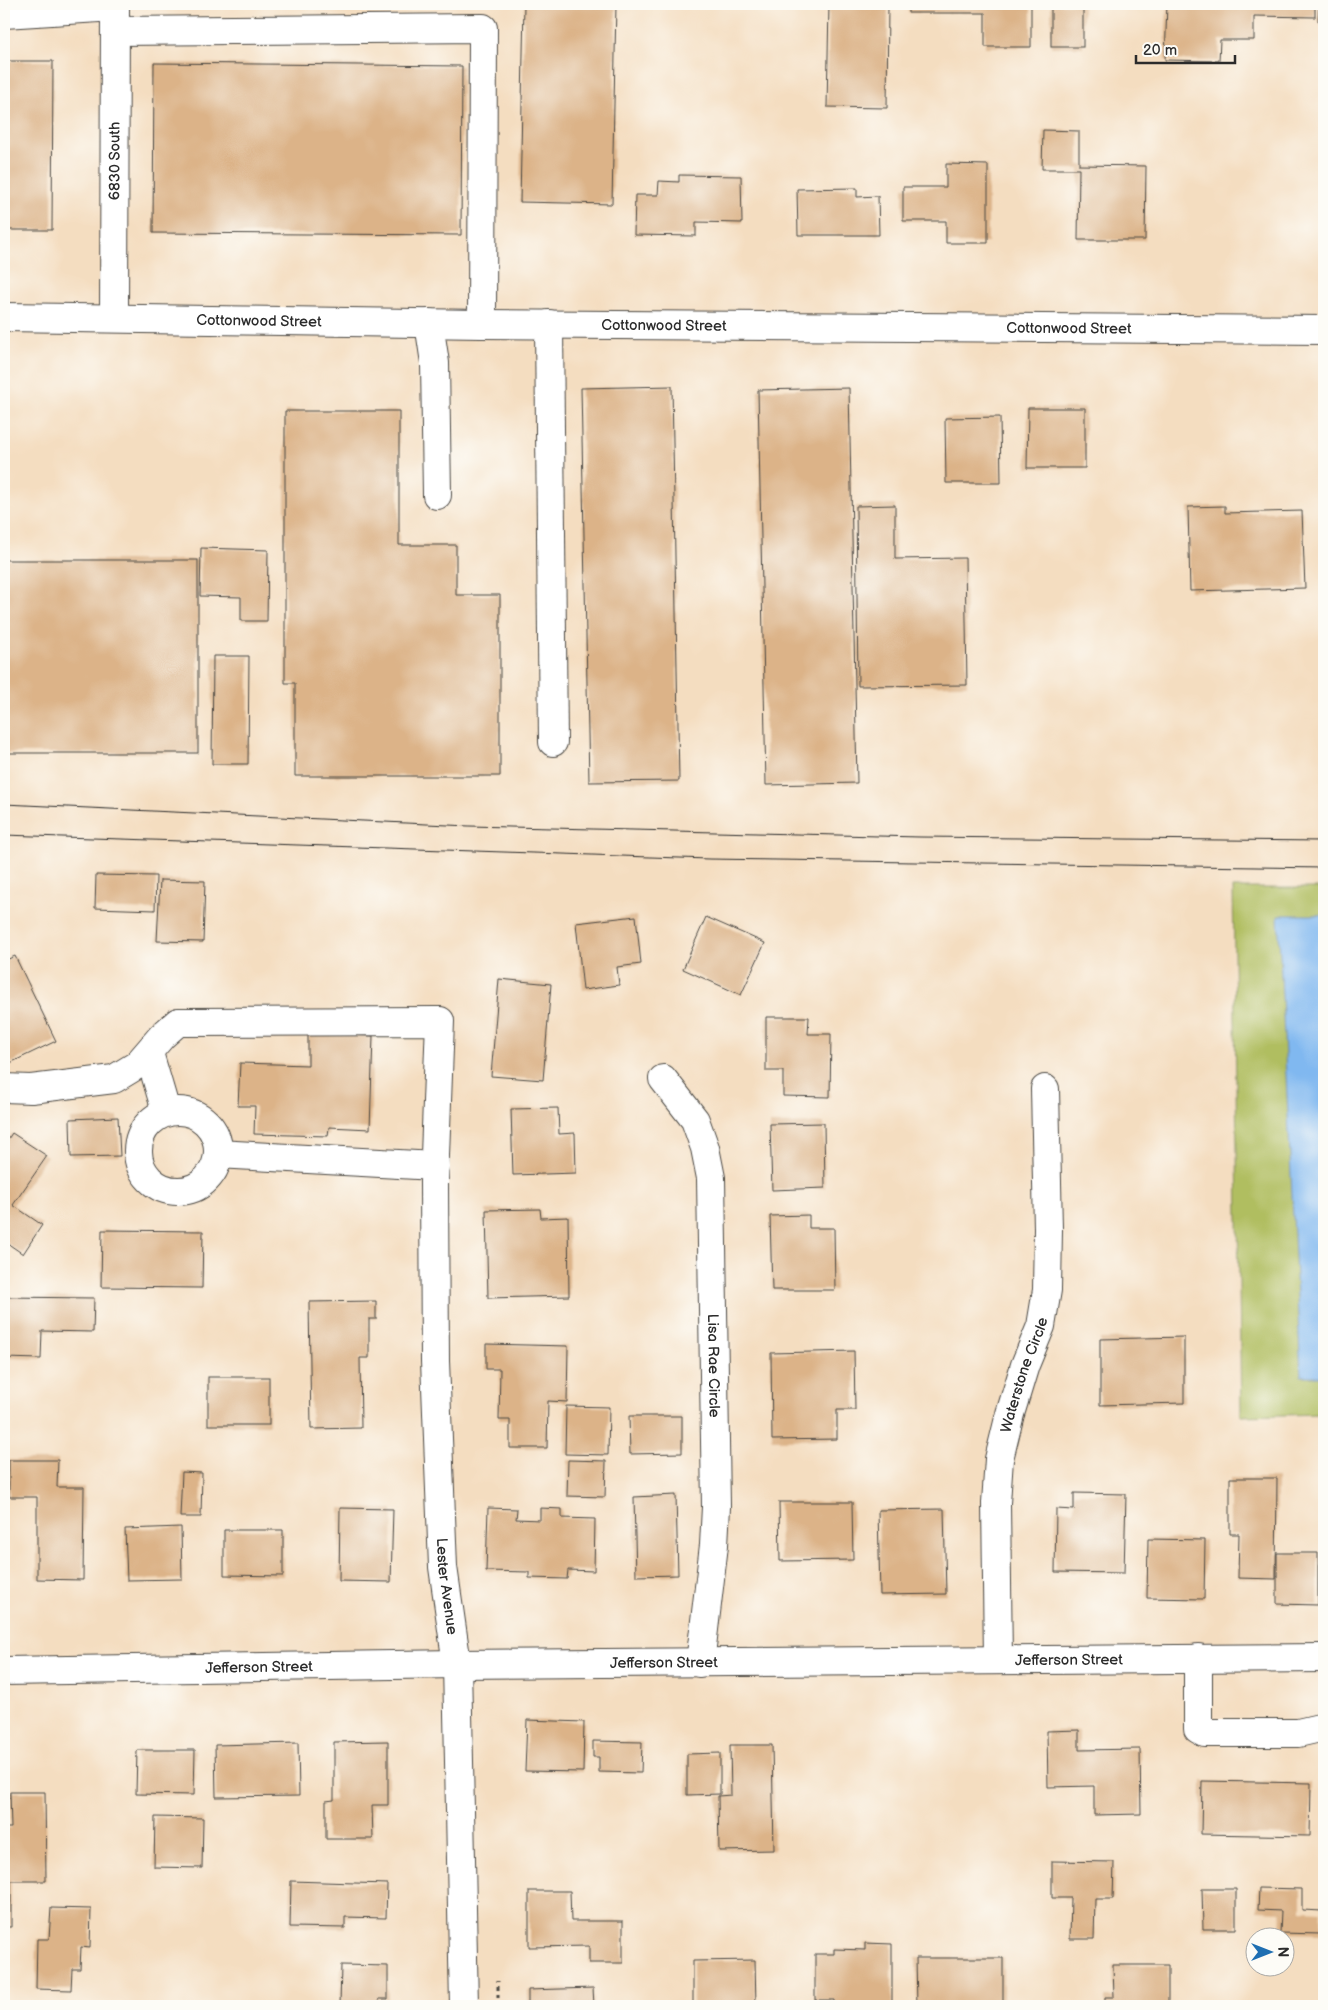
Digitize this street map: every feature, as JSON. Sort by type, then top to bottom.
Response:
[{"type":"street","points":[[4,14],[115,14],[484,28],[482,324]]},
{"type":"street","name":"6830 South","points":[[114,317],[115,14]]},
{"type":"street","name":"Cottonwood Street","points":[[4,317],[114,317],[482,324],[1324,330]]},
{"type":"street","points":[[429,323],[435,363],[436,495]]},
{"type":"street","points":[[549,324],[553,742]]},
{"type":"street","name":"Lester Avenue","points":[[149,1053],[162,1036],[178,1022],[440,1021],[435,1166],[435,1361],[442,1567],[457,1664],[464,2006]]},
{"type":"street","points":[[4,1088],[31,1089],[114,1080],[137,1065],[149,1053],[166,1112]]},
{"type":"street","name":"Lisa Rae Circle","points":[[662,1079],[695,1120],[705,1148],[711,1178],[716,1508],[714,1545],[700,1664]]},
{"type":"street","name":"Waterstone Circle","points":[[998,1660],[999,1599],[996,1503],[999,1459],[1025,1365],[1041,1326],[1047,1290],[1048,1229],[1045,1089]]},
{"type":"street","points":[[181,1110],[196,1114],[209,1124],[216,1138],[218,1154],[214,1169],[204,1182],[190,1190],[174,1191],[159,1187],[147,1177],[139,1163],[137,1147],[142,1132],[152,1119],[166,1112],[181,1110]]},
{"type":"street","points":[[218,1154],[435,1166]]},
{"type":"street","points":[[1198,1658],[1198,1729],[1201,1732],[1298,1732],[1324,1727]]},
{"type":"street","name":"Jefferson Street","points":[[4,1671],[457,1664],[700,1664],[1324,1658]]},
{"type":"path","points":[[498,1981],[498,2006]]},
{"type":"green space","points":[[1233,888],[1324,888],[1324,1414],[1241,1416]]},
{"type":"water","points":[[1278,915],[1324,915],[1324,1376],[1301,1376]]},
{"type":"building","points":[[524,4],[616,4],[612,204],[520,202]]},
{"type":"building","points":[[829,4],[888,4],[887,108],[827,107]]},
{"type":"building","points":[[908,4],[1031,4],[1031,47],[985,47],[985,13],[908,13]]},
{"type":"building","points":[[1051,4],[1083,4],[1083,47],[1051,47]]},
{"type":"building","points":[[1167,4],[1315,4],[1315,17],[1254,16],[1254,40],[1220,40],[1219,61],[1165,60]]},
{"type":"building","points":[[1319,4],[1324,4],[1324,21],[1318,21]]},
{"type":"building","points":[[4,61],[53,61],[52,230],[4,230]]},
{"type":"building","points":[[154,63],[462,66],[461,235],[153,233]]},
{"type":"building","points":[[1043,130],[1079,131],[1079,165],[1146,166],[1145,240],[1078,240],[1079,169],[1042,169]]},
{"type":"building","points":[[946,164],[988,165],[988,243],[946,243],[946,221],[903,221],[903,187],[946,187]]},
{"type":"building","points":[[679,175],[741,176],[742,223],[696,222],[696,236],[634,235],[635,195],[658,195],[659,181],[679,182]]},
{"type":"building","points":[[857,188],[857,197],[878,196],[879,235],[798,235],[797,189]]},
{"type":"building","points":[[672,386],[679,781],[589,782],[581,388]]},
{"type":"building","points":[[849,388],[857,783],[766,785],[758,390]]},
{"type":"building","points":[[1028,408],[1085,408],[1085,468],[1027,468]]},
{"type":"building","points":[[285,411],[399,411],[399,545],[456,545],[456,595],[500,595],[500,776],[295,776],[295,683],[285,683]]},
{"type":"building","points":[[1000,417],[1001,483],[946,483],[945,418]]},
{"type":"building","points":[[895,505],[895,559],[965,558],[967,685],[858,686],[856,506]]},
{"type":"building","points":[[1225,506],[1225,513],[1302,511],[1305,588],[1190,591],[1188,507]]},
{"type":"building","points":[[201,548],[268,550],[267,621],[241,621],[241,597],[200,596]]},
{"type":"building","points":[[4,560],[198,560],[198,753],[4,753]]},
{"type":"building","points":[[213,656],[249,656],[248,764],[212,764]]},
{"type":"building","points":[[96,875],[156,876],[155,910],[95,908]]},
{"type":"building","points":[[160,880],[205,881],[203,942],[157,941]]},
{"type":"building","points":[[636,916],[641,964],[617,967],[619,985],[583,990],[576,923]]},
{"type":"building","points":[[706,917],[765,943],[741,995],[683,969]]},
{"type":"building","points":[[15,956],[56,1041],[8,1064],[4,1054],[4,961]]},
{"type":"building","points":[[499,979],[551,984],[543,1080],[491,1076]]},
{"type":"building","points":[[766,1017],[809,1017],[808,1034],[831,1034],[830,1097],[783,1096],[783,1071],[766,1071]]},
{"type":"building","points":[[308,1034],[373,1036],[370,1129],[329,1127],[328,1136],[254,1134],[255,1106],[238,1106],[240,1063],[308,1065]]},
{"type":"building","points":[[558,1108],[559,1134],[575,1133],[576,1173],[513,1175],[511,1109]]},
{"type":"building","points":[[118,1117],[120,1156],[71,1157],[70,1119]]},
{"type":"building","points":[[824,1123],[825,1188],[772,1190],[770,1124]]},
{"type":"building","points":[[12,1133],[47,1156],[13,1205],[42,1225],[23,1254],[4,1241],[4,1145]]},
{"type":"building","points":[[540,1209],[541,1218],[568,1217],[569,1296],[488,1298],[486,1210]]},
{"type":"building","points":[[809,1215],[809,1228],[834,1228],[835,1290],[772,1290],[770,1216]]},
{"type":"building","points":[[102,1230],[203,1231],[202,1288],[101,1287]]},
{"type":"building","points":[[4,1297],[94,1298],[93,1332],[42,1331],[41,1359],[4,1358]]},
{"type":"building","points":[[376,1301],[376,1319],[369,1319],[369,1358],[360,1358],[361,1428],[311,1429],[309,1302]]},
{"type":"building","points":[[1184,1337],[1184,1403],[1100,1405],[1100,1339]]},
{"type":"building","points":[[486,1344],[568,1346],[567,1402],[548,1401],[547,1448],[510,1448],[510,1420],[499,1420],[500,1369],[486,1369]]},
{"type":"building","points":[[854,1351],[855,1410],[837,1410],[837,1439],[772,1440],[771,1353]]},
{"type":"building","points":[[208,1377],[269,1377],[269,1425],[208,1425]]},
{"type":"building","points":[[566,1406],[609,1407],[608,1455],[565,1454]]},
{"type":"building","points":[[629,1416],[682,1416],[682,1453],[630,1454]]},
{"type":"building","points":[[9,1460],[58,1460],[57,1487],[84,1487],[83,1580],[37,1579],[37,1497],[9,1497]]},
{"type":"building","points":[[568,1460],[606,1461],[605,1497],[567,1496]]},
{"type":"building","points":[[182,1472],[202,1473],[201,1517],[180,1517]]},
{"type":"building","points":[[1230,1478],[1277,1478],[1276,1579],[1238,1578],[1239,1534],[1230,1534]]},
{"type":"building","points":[[1074,1493],[1126,1494],[1124,1573],[1055,1572],[1056,1509],[1074,1510]]},
{"type":"building","points":[[676,1495],[678,1575],[636,1576],[634,1497]]},
{"type":"building","points":[[779,1502],[852,1502],[853,1560],[780,1561]]},
{"type":"building","points":[[340,1508],[393,1509],[391,1582],[339,1581]]},
{"type":"building","points":[[488,1508],[517,1509],[516,1519],[540,1520],[540,1508],[562,1509],[562,1518],[595,1519],[594,1571],[568,1570],[567,1579],[529,1578],[529,1572],[486,1571]]},
{"type":"building","points":[[944,1509],[946,1594],[880,1595],[878,1510]]},
{"type":"building","points":[[181,1527],[182,1579],[127,1580],[125,1529]]},
{"type":"building","points":[[224,1530],[283,1530],[283,1576],[224,1575]]},
{"type":"building","points":[[1148,1539],[1205,1540],[1204,1599],[1147,1598]]},
{"type":"building","points":[[1277,1553],[1318,1553],[1318,1605],[1277,1604]]},
{"type":"building","points":[[527,1720],[584,1722],[583,1772],[525,1771]]},
{"type":"building","points":[[1079,1730],[1079,1750],[1140,1749],[1141,1814],[1094,1815],[1094,1786],[1048,1787],[1047,1731]]},
{"type":"building","points":[[388,1741],[388,1805],[372,1805],[373,1839],[326,1839],[326,1801],[334,1800],[334,1742]]},
{"type":"building","points":[[593,1741],[642,1742],[641,1773],[599,1772],[599,1757],[593,1757]]},
{"type":"building","points":[[298,1743],[299,1796],[216,1797],[215,1745]]},
{"type":"building","points":[[730,1745],[772,1745],[774,1850],[719,1851],[718,1796],[731,1795]]},
{"type":"building","points":[[137,1750],[195,1750],[194,1795],[136,1794]]},
{"type":"building","points":[[720,1753],[720,1794],[687,1795],[687,1754]]},
{"type":"building","points":[[1202,1781],[1311,1783],[1310,1836],[1201,1834]]},
{"type":"building","points":[[10,1792],[45,1792],[46,1881],[11,1881],[11,1927],[4,1927],[4,1828],[11,1828]]},
{"type":"building","points":[[155,1817],[203,1818],[202,1868],[154,1867]]},
{"type":"building","points":[[1052,1861],[1114,1862],[1113,1899],[1095,1899],[1094,1939],[1070,1939],[1071,1898],[1052,1898]]},
{"type":"building","points":[[291,1881],[387,1884],[386,1918],[345,1917],[345,1928],[290,1927]]},
{"type":"building","points":[[1259,1888],[1302,1889],[1302,1910],[1322,1911],[1321,1934],[1296,1933],[1296,1928],[1280,1928],[1281,1911],[1258,1910]]},
{"type":"building","points":[[1202,1889],[1236,1889],[1236,1929],[1203,1929]]},
{"type":"building","points":[[529,1891],[570,1891],[571,1921],[623,1921],[623,1963],[589,1963],[589,1946],[529,1947]]},
{"type":"building","points":[[51,1908],[91,1909],[90,1948],[81,1947],[80,1969],[72,1969],[71,1990],[36,1989],[37,1939],[49,1939]]},
{"type":"building","points":[[865,1943],[892,1944],[892,2006],[834,2006],[834,2000],[815,2000],[815,1954],[834,1954],[834,1949],[865,1950]]},
{"type":"building","points":[[916,1958],[1003,1958],[1003,2006],[917,2006]]},
{"type":"building","points":[[755,1960],[756,2006],[693,2006],[693,1961]]},
{"type":"building","points":[[341,1965],[388,1966],[388,1999],[379,1999],[379,2006],[340,2006]]},
{"type":"building","points":[[1113,1965],[1168,1965],[1168,2006],[1105,2006],[1105,1997],[1114,1997]]},
{"type":"building","points":[[593,1988],[594,2006],[528,2006],[528,1990]]},
{"type":"building","points":[[1274,2004],[1298,2005],[1298,2006],[1274,2006]]},
{"type":"tram line","points":[[4,804],[469,826],[920,837],[1324,841]]},
{"type":"tram line","points":[[4,835],[709,859],[1324,868]]}]
